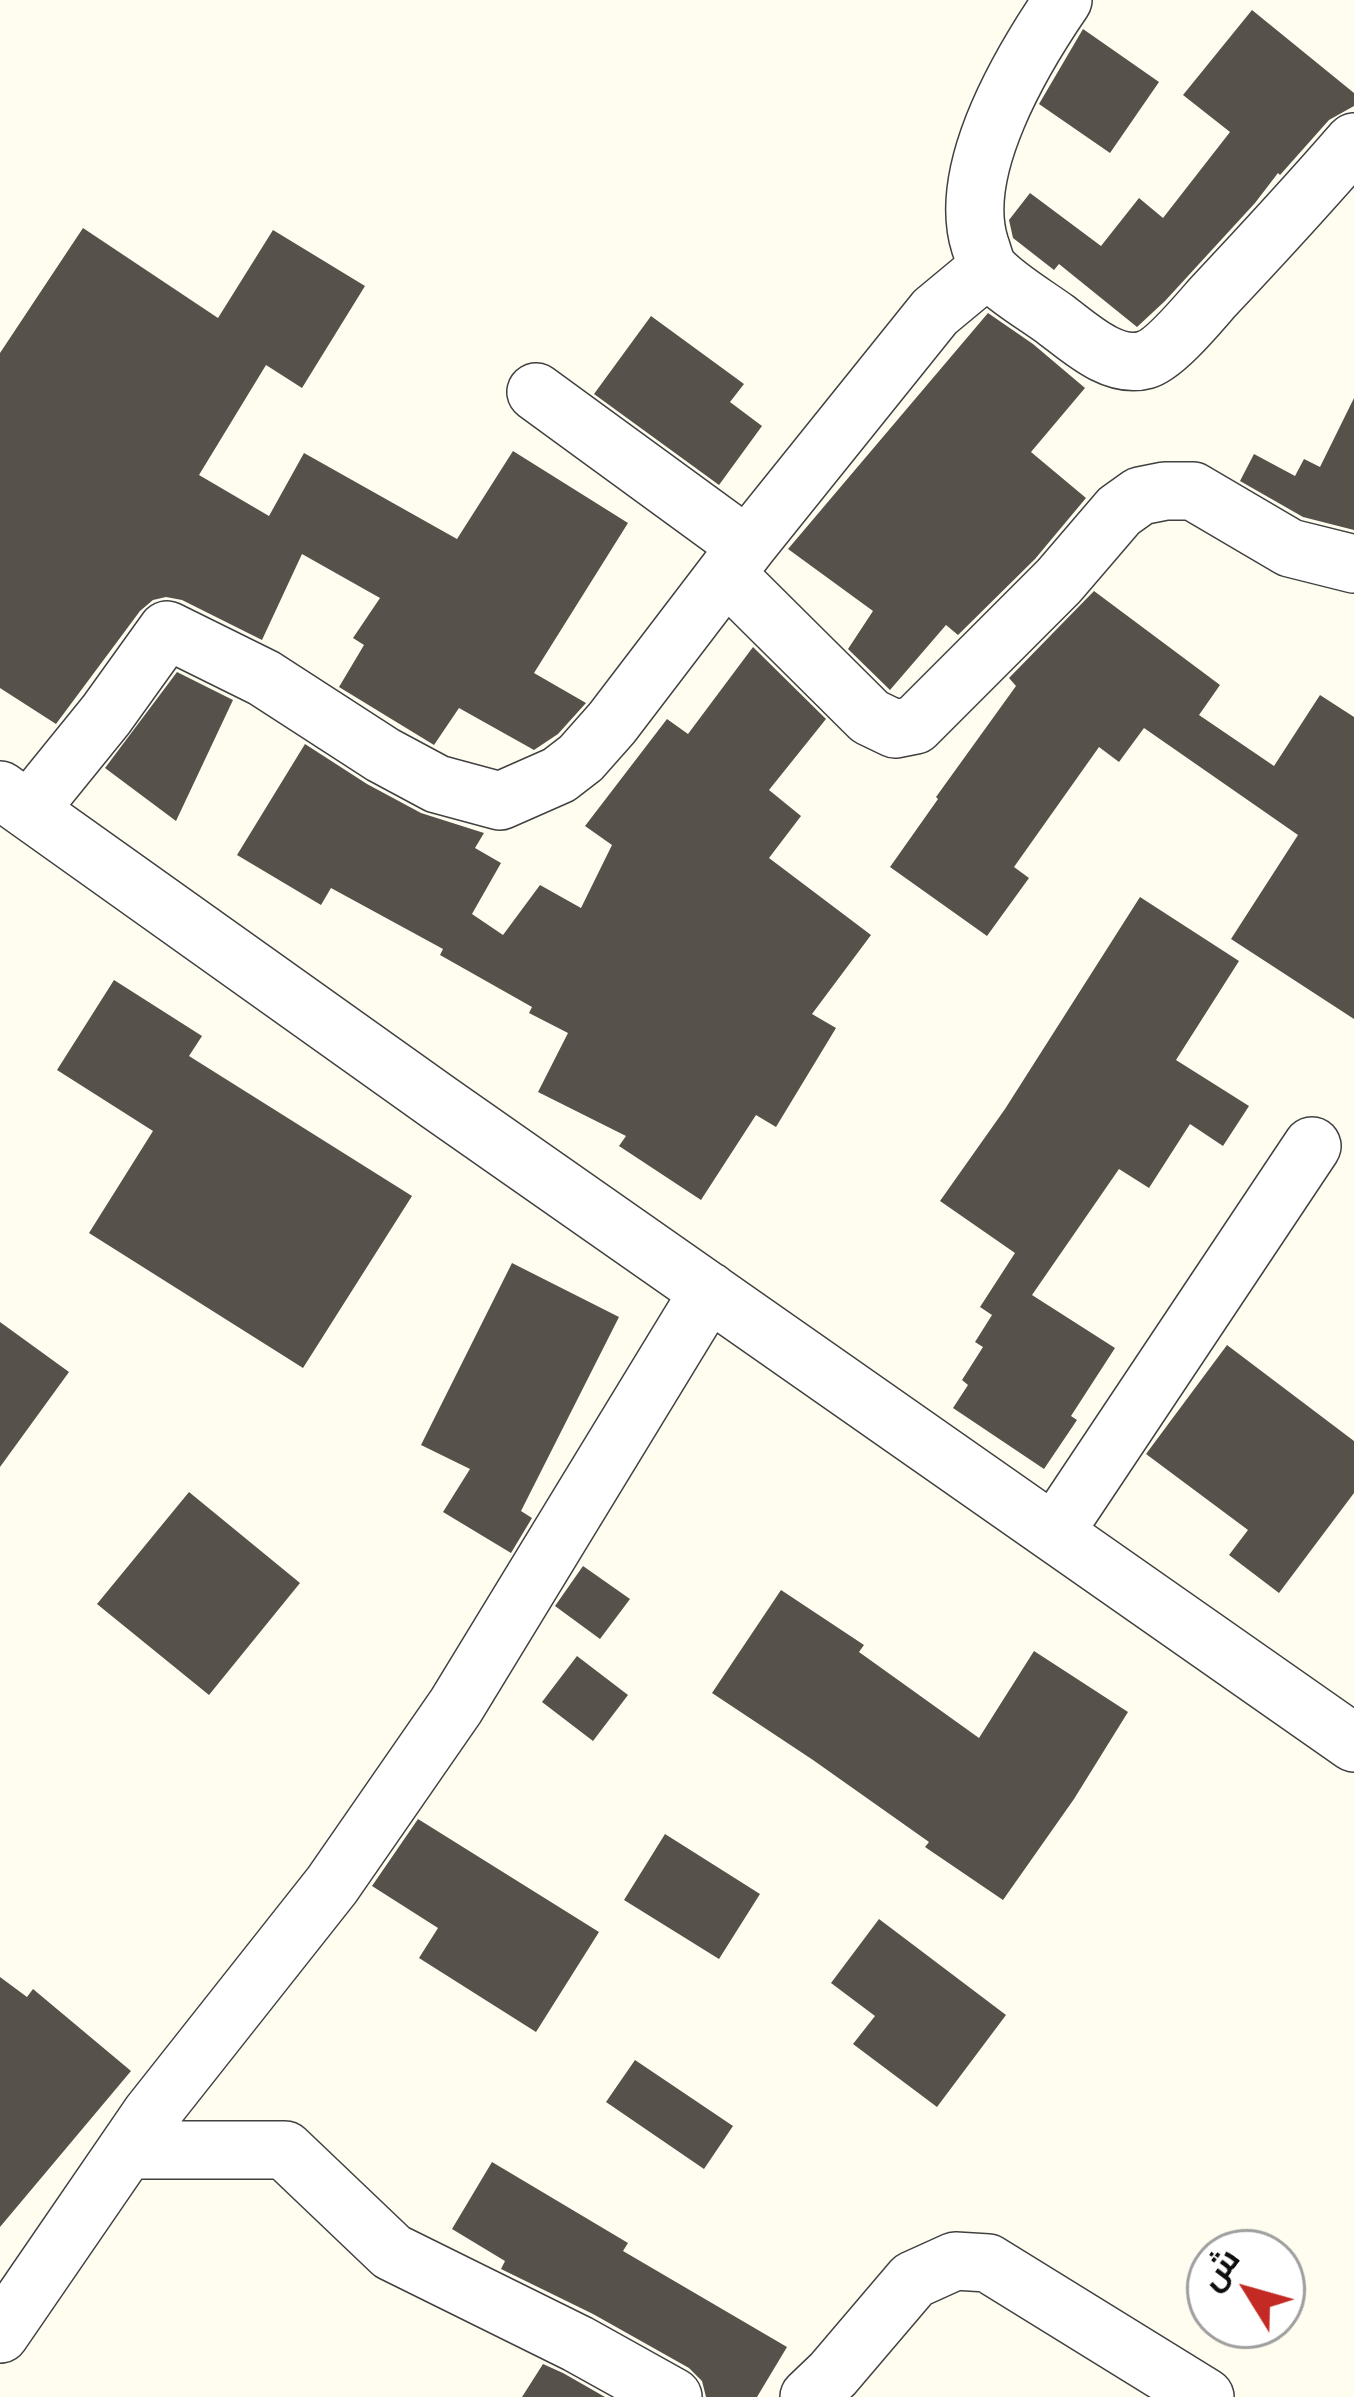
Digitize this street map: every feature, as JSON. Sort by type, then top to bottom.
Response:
[{"type":"street","points":[[1063,0],[1015,75],[994,128],[974,203],[977,233],[988,268],[1086,343],[1119,360],[1147,360],[1175,338],[1354,142]]},
{"type":"street","points":[[988,268],[935,312],[612,723],[559,776],[500,801],[437,784],[264,679],[167,630],[106,715],[15,800],[1354,1743]]},
{"type":"street","points":[[536,392],[736,560],[871,717],[895,729],[916,725],[950,693],[1119,511],[1140,496],[1192,491],[1290,548],[1354,564]]},
{"type":"street","points":[[1054,1533],[1312,1146]]},
{"type":"street","points":[[0,2334],[151,2114],[332,1885],[457,1706],[710,1291]]},
{"type":"street","points":[[127,2150],[285,2150],[392,2252],[673,2397]]},
{"type":"street","points":[[809,2397],[914,2280],[955,2261],[988,2263],[1205,2397]]},
{"type":"building","points":[[1252,10],[1354,93],[1354,106],[1329,120],[1137,327],[1059,264],[1054,270],[1013,238],[1009,220],[1030,193],[1101,246],[1139,198],[1163,218],[1230,132],[1183,95]]},
{"type":"building","points":[[1083,29],[1159,82],[1110,153],[1039,104]]},
{"type":"building","points":[[83,228],[218,318],[273,230],[365,286],[302,388],[266,365],[199,475],[269,516],[304,453],[457,539],[513,451],[628,523],[534,673],[586,703],[558,734],[534,750],[459,708],[434,745],[339,687],[364,645],[353,638],[380,598],[302,554],[262,640],[182,600],[166,597],[140,611],[56,724],[0,688],[0,353]]},
{"type":"building","points":[[988,313],[1085,388],[1031,452],[1086,498],[1035,559],[958,635],[946,625],[890,690],[848,649],[873,611],[788,549]]},
{"type":"building","points":[[651,316],[744,384],[730,402],[762,426],[719,485],[594,394]]},
{"type":"building","points":[[1354,398],[1354,530],[1303,517],[1240,481],[1254,454],[1295,476],[1304,459],[1320,467]]},
{"type":"building","points":[[1094,591],[1220,685],[1199,715],[1274,766],[1320,695],[1354,717],[1354,1019],[1231,939],[1298,835],[1144,728],[1119,762],[1099,747],[1014,867],[1029,878],[987,936],[890,867],[1016,686],[1009,678]]},
{"type":"building","points":[[753,647],[826,719],[769,790],[801,816],[769,858],[871,935],[812,1014],[836,1028],[776,1127],[756,1115],[701,1200],[619,1146],[626,1136],[538,1092],[568,1033],[440,955],[443,949],[331,888],[321,905],[237,855],[305,744],[421,813],[484,833],[475,848],[501,863],[472,914],[503,935],[540,885],[581,908],[612,845],[585,826],[667,719],[688,734]]},
{"type":"building","points":[[177,672],[233,700],[176,821],[105,768]]},
{"type":"building","points":[[1140,897],[1239,961],[1176,1060],[1249,1106],[1223,1146],[1190,1124],[1149,1188],[1119,1169],[1032,1295],[1115,1348],[1071,1416],[1077,1420],[1044,1469],[953,1408],[968,1385],[962,1380],[983,1347],[975,1342],[992,1315],[980,1307],[1015,1253],[940,1201],[1005,1109]]},
{"type":"building","points":[[114,980],[202,1036],[189,1056],[412,1196],[303,1368],[89,1233],[153,1131],[57,1070]]},
{"type":"building","points":[[512,1263],[619,1317],[521,1511],[532,1518],[511,1553],[443,1512],[470,1469],[421,1445]]},
{"type":"building","points":[[0,1322],[69,1372],[0,1467]]},
{"type":"building","points":[[1227,1345],[1354,1441],[1354,1493],[1279,1593],[1229,1555],[1248,1530],[1146,1454]]},
{"type":"building","points":[[189,1492],[300,1583],[209,1695],[97,1604]]},
{"type":"building","points":[[583,1566],[630,1599],[600,1639],[555,1606]]},
{"type":"building","points":[[781,1590],[864,1645],[859,1652],[979,1738],[1034,1651],[1128,1712],[1003,1900],[925,1847],[929,1842],[712,1693]]},
{"type":"building","points":[[577,1656],[628,1695],[593,1741],[542,1702]]},
{"type":"building","points":[[418,1819],[599,1932],[536,2032],[419,1958],[438,1928],[372,1886]]},
{"type":"building","points":[[665,1834],[760,1894],[719,1959],[624,1900]]},
{"type":"building","points":[[879,1919],[1006,2015],[937,2107],[853,2044],[875,2016],[831,1983]]},
{"type":"building","points":[[0,1977],[27,1997],[33,1989],[131,2071],[0,2227]]},
{"type":"building","points":[[635,2060],[733,2126],[704,2169],[606,2102]]},
{"type":"building","points":[[492,2162],[628,2243],[623,2251],[787,2347],[757,2397],[706,2397],[702,2381],[689,2368],[501,2269],[505,2261],[452,2229]]},
{"type":"building","points":[[543,2364],[563,2373],[605,2397],[522,2397]]}]
